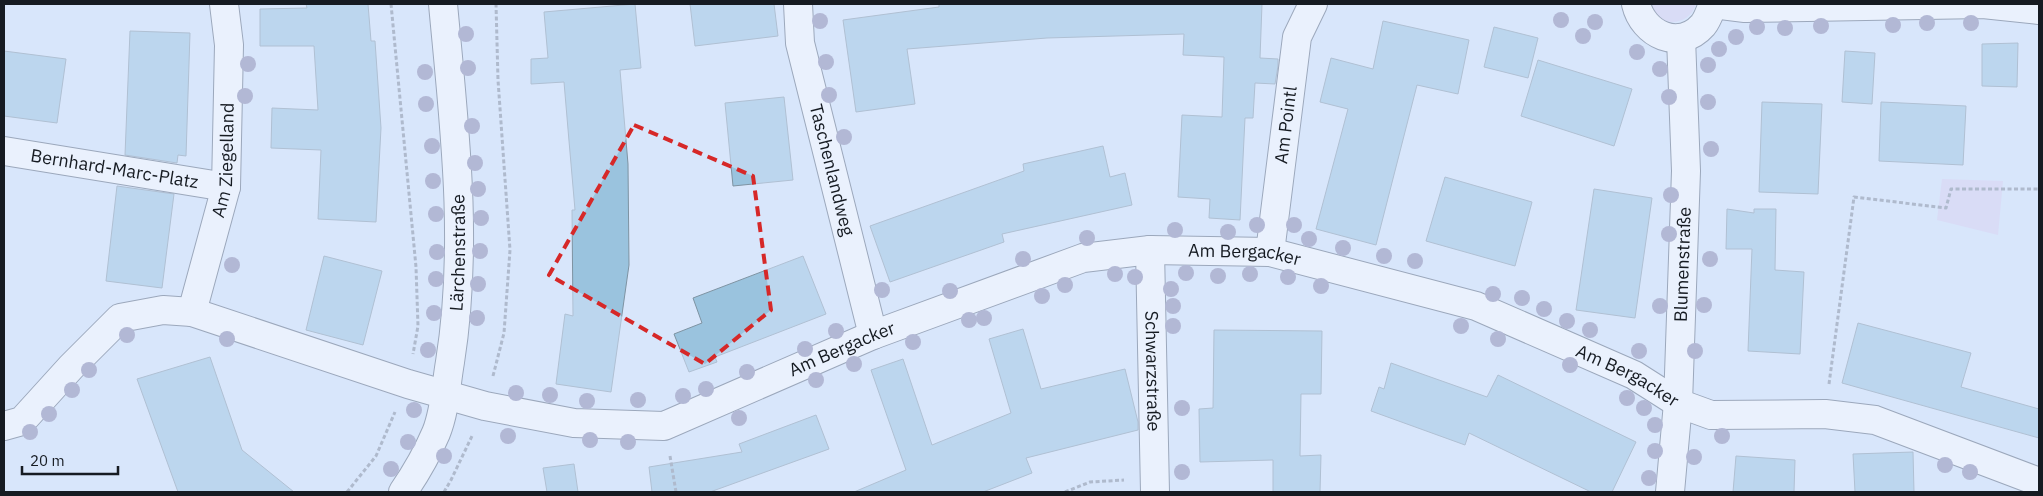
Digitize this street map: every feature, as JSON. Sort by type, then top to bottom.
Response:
[{"type":"street","name":"Am Ziegelland","points":[[192,312],[226,187],[229,46],[224,4]]},
{"type":"street","name":"Lärchenstraße","points":[[403,492],[418,470],[437,431],[456,327],[460,269],[460,222],[455,130],[443,4]]},
{"type":"street","name":"Taschenlandweg","points":[[798,4],[800,43],[873,335]]},
{"type":"street","name":"Am Pointl","points":[[1270,252],[1298,37],[1313,4]]},
{"type":"street","points":[[1636,4],[1639,15],[1646,26],[1656,34],[1668,38],[1681,38],[1693,34],[1703,26],[1713,4],[1745,8],[1982,4],[2039,10]]},
{"type":"street","name":"Blumenstraße","points":[[1670,492],[1678,403],[1686,171],[1681,38]]},
{"type":"street","name":"Bernhard-Marc-Platz","points":[[4,151],[226,187]]},
{"type":"street","name":"Am Bergacker","points":[[445,394],[485,406],[574,424],[664,426],[873,335],[1082,258],[1150,250],[1270,252],[1476,306],[1634,375],[1678,403],[1711,415],[1825,414],[1875,420],[2039,482]]},
{"type":"street","name":"Schwarzstraße","points":[[1150,250],[1155,486]]},
{"type":"street","points":[[4,426],[22,421],[71,367],[120,318],[163,310],[192,312],[408,384],[445,394]]},
{"type":"path","points":[[347,492],[376,456],[408,384],[418,326],[416,267],[391,4]]},
{"type":"path","points":[[444,492],[485,406],[504,333],[510,250],[498,80],[496,4]]},
{"type":"path","points":[[1825,414],[1854,197],[1946,208],[1951,189],[2039,189]]},
{"type":"path","points":[[664,426],[676,492]]},
{"type":"path","points":[[1065,492],[1090,482],[1155,486]]},
{"type":"highlighted area","points":[[634,125],[753,176],[771,310],[705,364],[549,275]]},
{"type":"shaded area","points":[[1651,4],[1696,4],[1687,17],[1673,22],[1660,18],[1654,12]]},
{"type":"shaded area","points":[[1942,179],[2003,181],[1998,235],[1937,220]]},
{"type":"building","points":[[306,4],[368,4],[371,41],[375,41],[381,128],[376,222],[318,219],[321,150],[271,148],[272,108],[318,110],[314,46],[260,46],[260,9],[307,8]]},
{"type":"building","points":[[635,4],[641,68],[620,70],[628,164],[629,265],[611,392],[556,384],[565,314],[573,316],[572,210],[575,210],[564,82],[531,84],[531,59],[548,58],[544,12]]},
{"type":"building","points":[[690,4],[774,4],[778,36],[695,46]]},
{"type":"building","points":[[939,4],[1262,4],[1260,58],[1278,59],[1278,66],[1275,84],[1255,83],[1253,118],[1245,118],[1240,220],[1209,218],[1210,199],[1178,197],[1182,115],[1222,117],[1224,57],[1183,55],[1184,34],[1047,38],[907,49],[915,104],[856,112],[843,20],[939,7]]},
{"type":"building","points":[[1383,21],[1469,40],[1458,94],[1417,85],[1376,245],[1316,229],[1348,109],[1320,102],[1331,58],[1373,69]]},
{"type":"building","points":[[1494,27],[1538,38],[1528,78],[1484,67]]},
{"type":"building","points":[[130,31],[190,33],[186,156],[178,155],[177,163],[125,155]]},
{"type":"building","points":[[2018,43],[2017,87],[1982,86],[1982,44]]},
{"type":"building","points":[[4,51],[66,59],[57,123],[4,116]]},
{"type":"building","points":[[1845,51],[1875,53],[1872,104],[1842,102]]},
{"type":"building","points":[[1538,60],[1632,89],[1614,146],[1521,116]]},
{"type":"building","points":[[784,97],[793,180],[733,186],[725,103]]},
{"type":"building","points":[[1762,102],[1822,104],[1818,194],[1759,192]]},
{"type":"building","points":[[1881,102],[1966,106],[1963,165],[1879,161]]},
{"type":"building","points":[[1103,146],[1110,177],[1125,173],[1132,205],[1002,234],[1004,242],[890,282],[870,226],[1024,171],[1023,164]]},
{"type":"building","points":[[1445,177],[1532,202],[1515,266],[1426,241]]},
{"type":"building","points":[[117,186],[174,194],[162,288],[106,281]]},
{"type":"building","points":[[1594,189],[1652,198],[1635,318],[1576,310]]},
{"type":"building","points":[[1727,209],[1754,213],[1754,209],[1776,209],[1775,270],[1804,272],[1800,354],[1748,351],[1752,249],[1726,249]]},
{"type":"building","points":[[324,256],[382,271],[363,345],[306,330]]},
{"type":"building","points":[[803,256],[826,314],[715,357],[717,362],[689,372],[674,334],[702,323],[693,298]]},
{"type":"building","points":[[1858,323],[1971,353],[1961,387],[2039,409],[2039,438],[1842,383]]},
{"type":"building","points":[[1023,329],[1041,389],[1125,369],[1138,422],[1138,430],[1026,458],[1032,473],[983,492],[854,492],[906,470],[871,370],[903,359],[932,445],[1011,413],[989,339]]},
{"type":"building","points":[[1214,330],[1322,331],[1321,394],[1301,394],[1300,456],[1321,455],[1320,492],[1273,492],[1273,460],[1200,462],[1199,409],[1213,408]]},
{"type":"building","points":[[210,357],[242,450],[294,492],[178,492],[137,379]]},
{"type":"building","points":[[1391,363],[1487,397],[1498,375],[1636,442],[1612,492],[1591,492],[1469,433],[1465,445],[1371,411],[1379,387],[1384,389]]},
{"type":"building","points":[[816,415],[829,449],[710,492],[652,492],[649,467],[742,452],[739,444]]},
{"type":"building","points":[[1913,452],[1914,492],[1855,492],[1853,454]]},
{"type":"building","points":[[1736,456],[1795,460],[1794,492],[1733,492]]},
{"type":"building","points":[[574,464],[578,492],[547,492],[543,468]]}]
